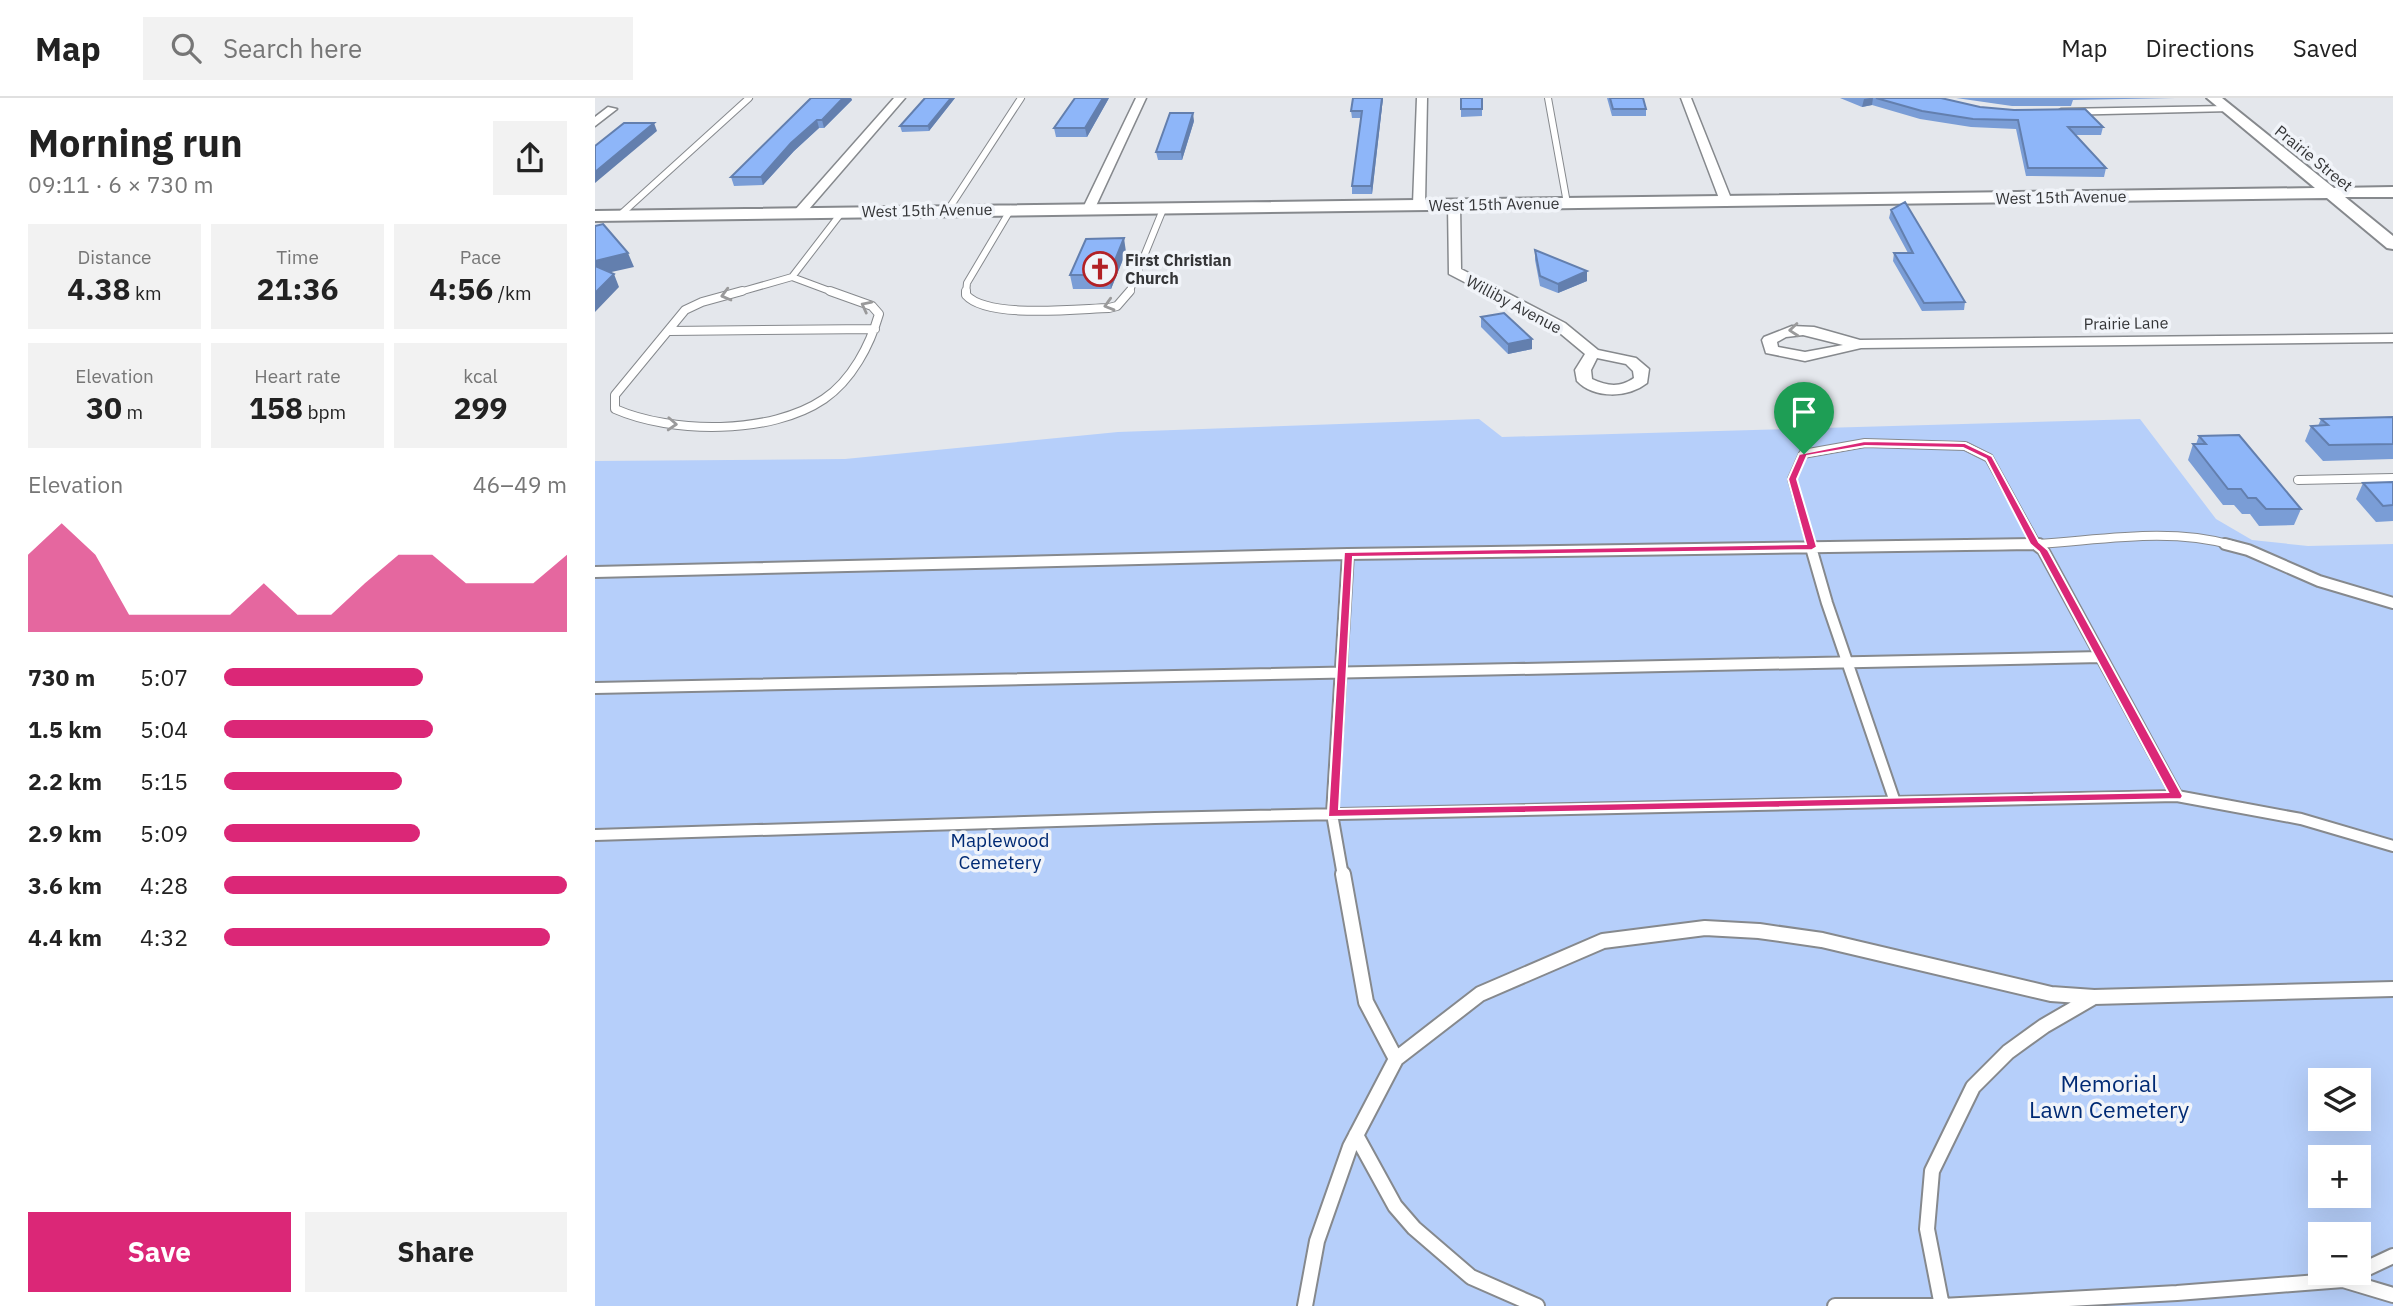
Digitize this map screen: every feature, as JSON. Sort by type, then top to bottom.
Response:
[{"type":"street","points":[[799,213],[900,98]]},
{"type":"street","points":[[1090,208],[1141,98]]},
{"type":"street","points":[[1419,204],[1422,98]]},
{"type":"street","points":[[1686,98],[1726,201]]},
{"type":"street","name":"Prairie Street","points":[[2214,98],[2393,244]]},
{"type":"street","points":[[595,123],[612,108]]},
{"type":"street","points":[[2049,112],[2227,109]]},
{"type":"street","name":"West 15th Avenue","points":[[595,216],[2393,192]]},
{"type":"street","name":"Williby Avenue","points":[[1454,204],[1454,271],[1560,326],[1593,353]]},
{"type":"street","name":"Prairie Lane","points":[[1860,344],[1822,356],[1805,358],[1771,350],[1769,340],[1780,332],[1793,328],[1811,330],[1840,341],[1860,344],[2393,338]]},
{"type":"lane","points":[[620,215],[749,98]]},
{"type":"lane","points":[[947,210],[1021,98]]},
{"type":"lane","points":[[1548,98],[1567,203]]},
{"type":"lane","points":[[1011,209],[967,283],[966,295],[973,303],[990,308],[1039,312],[1117,306],[1128,296],[1164,207]]},
{"type":"lane","points":[[792,277],[842,212]]},
{"type":"lane","points":[[792,277],[872,306],[879,314],[875,329],[851,371],[826,399],[777,419],[730,425],[664,424],[627,417],[615,409],[615,395],[685,310],[702,302],[792,277]]},
{"type":"lane","points":[[669,331],[875,329]]},
{"type":"lane","points":[[1895,802],[1847,662],[1792,479],[1804,454],[1865,443],[1965,446],[1989,458],[2035,544],[2043,550],[2176,796]]},
{"type":"lane","points":[[2298,480],[2393,478]]},
{"type":"lane","points":[[595,572],[1348,554],[2035,544],[2139,535],[2209,539],[2248,550],[2319,581],[2393,603]]},
{"type":"lane","points":[[1348,554],[1332,814],[1366,1002],[1396,1059]]},
{"type":"lane","points":[[595,688],[2101,657]]},
{"type":"lane","points":[[595,835],[1332,814],[2176,796],[2301,819],[2393,846]]},
{"type":"lane","points":[[1305,1306],[1317,1241],[1356,1135],[1396,1059],[1480,994],[1603,941],[1705,928],[1759,931],[1822,940],[2051,994],[2094,997],[2393,989]]},
{"type":"lane","points":[[1942,1306],[1927,1229],[1932,1171],[1973,1087],[2008,1052],[2094,997]]},
{"type":"lane","points":[[1356,1135],[1395,1206],[1413,1228],[1471,1277],[1537,1306]]},
{"type":"lane","points":[[2371,1266],[2393,1256]]},
{"type":"lane","points":[[1835,1306],[1942,1306],[2308,1283]]},
{"type":"lane","points":[[2360,1285],[2393,1295]]},
{"type":"green space","name":"Maplewood Cemetery","points":[[1479,419],[1502,437],[2140,419],[2216,519],[2252,540],[2308,546],[2393,544],[2393,1306],[595,1306],[595,461],[845,459],[1118,432]]},
{"type":"building","points":[[811,98],[843,98],[822,120],[817,120],[791,143],[761,177],[731,177]]},
{"type":"building","points":[[925,98],[951,98],[928,126],[900,126]]},
{"type":"building","points":[[1075,98],[1103,98],[1085,128],[1054,128]]},
{"type":"building","points":[[1353,98],[1382,98],[1371,186],[1352,186],[1362,111],[1351,111]]},
{"type":"building","points":[[1461,98],[1482,98],[1482,109],[1461,109]]},
{"type":"building","points":[[1610,98],[1643,98],[1646,109],[1613,109]]},
{"type":"building","points":[[1876,98],[1941,98],[1980,107],[2014,110],[2085,109],[2103,127],[2068,127],[2106,168],[2028,168],[2018,120],[1973,119],[1922,111]]},
{"type":"building","points":[[1170,113],[1193,113],[1181,152],[1156,152]]},
{"type":"building","points":[[624,123],[654,123],[595,172],[595,146]]},
{"type":"building","points":[[1905,202],[1965,302],[1924,303],[1894,253],[1913,253],[1891,210]]},
{"type":"building","points":[[603,224],[628,253],[595,261],[595,226]]},
{"type":"building","points":[[1124,238],[1109,275],[1070,275],[1086,239]]},
{"type":"building","points":[[1535,250],[1587,271],[1558,284],[1540,276]]},
{"type":"building","points":[[595,266],[614,274],[595,293]]},
{"type":"building","points":[[1504,313],[1532,339],[1508,344],[1481,317]]},
{"type":"building","points":[[2393,417],[2393,444],[2329,445],[2311,426],[2328,425],[2321,419]]},
{"type":"building","points":[[2239,435],[2301,509],[2266,509],[2256,498],[2248,498],[2241,489],[2228,489],[2193,444],[2206,444],[2199,436]]},
{"type":"building","points":[[2393,482],[2393,505],[2383,506],[2363,483]]},
{"type":"place","name":"First Christian Church","points":[[1100,269]]},
{"type":"route","points":[[1865,443],[1965,446],[1989,458],[2035,544],[2043,550],[2176,796],[1332,814],[1348,554],[1812,547],[1792,479],[1804,454],[1865,443]]},
{"type":"park label","name":"Memorial Lawn Cemetery","points":[[2109,1096]]}]
